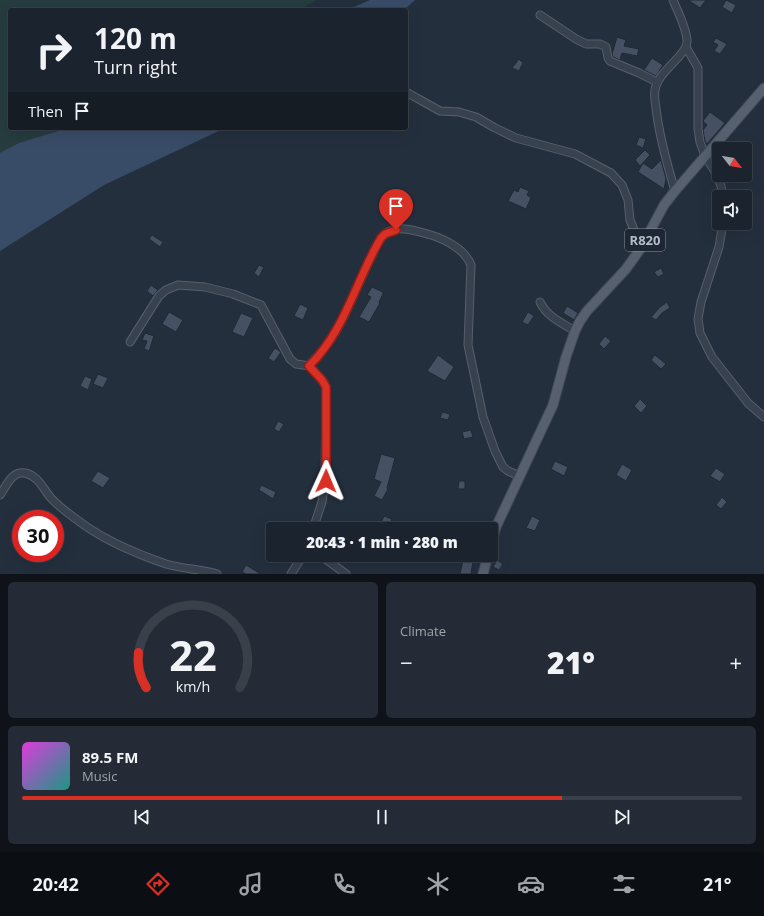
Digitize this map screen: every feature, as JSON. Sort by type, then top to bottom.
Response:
[{"type":"main road","name":"R820","points":[[498,523],[553,405],[575,332],[587,310],[626,269],[641,248],[664,205],[675,191],[764,88]]},
{"type":"main road","points":[[483,574],[486,562]]},
{"type":"street","points":[[673,0],[686,34],[686,47],[682,54],[660,76],[654,92],[657,118],[665,158],[675,191]]},
{"type":"street","points":[[540,15],[586,44],[604,45],[610,60],[657,82]]},
{"type":"street","points":[[686,47],[698,68],[698,129],[700,142],[705,156],[714,170],[722,190]]},
{"type":"street","points":[[408,93],[440,111],[459,112],[476,117],[516,138],[575,154],[611,173],[622,185],[628,200],[630,220],[641,248]]},
{"type":"street","points":[[309,366],[333,336],[344,317],[375,248],[385,234],[396,230],[409,228],[439,237],[450,243],[468,258],[471,266],[468,345],[482,417],[503,467],[520,476]]},
{"type":"street","points":[[722,230],[719,247],[701,302],[698,318],[700,333],[712,357],[748,403],[764,417]]},
{"type":"street","points":[[130,342],[159,296],[166,290],[178,285],[205,287],[233,294],[260,305],[290,359],[296,364],[309,366],[322,380],[326,387],[326,481],[322,502],[315,522]]},
{"type":"street","points":[[540,302],[550,315],[575,332]]},
{"type":"street","points":[[0,496],[14,475],[26,473],[37,479],[51,498],[75,518],[104,537],[167,564],[217,574]]},
{"type":"street","points":[[291,574],[299,562]]},
{"type":"street","points":[[330,562],[346,574]]},
{"type":"green space","points":[[0,0],[317,0],[302,8],[8,8],[8,130],[58,130],[0,158]]},
{"type":"water","points":[[370,0],[415,0],[406,8],[352,8]]},
{"type":"water","points":[[61,130],[221,130],[104,185],[0,251],[0,153],[19,143]]},
{"type":"building","points":[[688,0],[706,0],[700,8]]},
{"type":"building","points":[[726,0],[736,5],[732,13],[722,7]]},
{"type":"building","points":[[617,37],[626,40],[624,46],[639,49],[637,56],[622,53],[620,60],[613,57],[612,54]]},
{"type":"building","points":[[716,38],[727,44],[720,54],[714,51],[718,45],[713,42]]},
{"type":"building","points":[[652,58],[663,65],[656,76],[644,70]]},
{"type":"building","points":[[519,59],[523,63],[519,71],[512,68]]},
{"type":"building","points":[[710,112],[725,123],[707,144],[703,130],[707,125],[703,121]]},
{"type":"building","points":[[639,137],[646,139],[643,148],[636,145]]},
{"type":"building","points":[[645,150],[650,155],[640,166],[635,160]]},
{"type":"building","points":[[661,160],[666,179],[664,189],[638,172],[643,163],[652,169]]},
{"type":"building","points":[[520,187],[529,191],[527,195],[531,198],[526,209],[508,201],[514,190],[518,192]]},
{"type":"building","points":[[152,235],[163,242],[160,247],[149,239]]},
{"type":"building","points":[[259,265],[264,267],[259,277],[254,273]]},
{"type":"building","points":[[661,268],[664,274],[658,277],[654,272]]},
{"type":"building","points":[[151,285],[158,290],[153,296],[147,291]]},
{"type":"building","points":[[372,287],[383,292],[383,294],[379,302],[380,303],[369,322],[359,317],[371,297],[367,295]]},
{"type":"building","points":[[667,302],[670,308],[662,313],[656,320],[651,317],[660,307]]},
{"type":"building","points":[[300,304],[308,308],[303,320],[294,316]]},
{"type":"building","points":[[567,306],[578,313],[574,320],[563,313]]},
{"type":"building","points":[[169,312],[183,320],[176,332],[162,324]]},
{"type":"building","points":[[528,312],[534,316],[528,325],[522,322]]},
{"type":"building","points":[[241,313],[253,318],[244,337],[232,332]]},
{"type":"building","points":[[145,333],[154,336],[149,351],[144,349],[147,341],[142,340]]},
{"type":"building","points":[[605,336],[611,341],[604,349],[599,344]]},
{"type":"building","points":[[275,348],[281,352],[274,362],[268,358]]},
{"type":"building","points":[[438,355],[454,367],[445,381],[427,371]]},
{"type":"building","points":[[655,355],[666,364],[661,369],[651,360]]},
{"type":"building","points":[[98,374],[108,378],[103,388],[93,384]]},
{"type":"building","points":[[85,376],[92,379],[88,390],[80,386]]},
{"type":"building","points":[[640,399],[647,406],[641,413],[634,406]]},
{"type":"building","points":[[442,412],[450,414],[448,420],[440,418]]},
{"type":"building","points":[[278,421],[284,424],[279,432],[274,429]]},
{"type":"building","points":[[471,430],[473,437],[464,439],[462,432]]},
{"type":"building","points":[[381,454],[395,458],[388,489],[382,500],[374,496],[381,482],[374,479]]},
{"type":"building","points":[[555,461],[568,467],[564,476],[551,469]]},
{"type":"building","points":[[622,464],[632,470],[626,481],[616,475]]},
{"type":"building","points":[[716,468],[725,474],[720,482],[710,476]]},
{"type":"building","points":[[98,471],[110,478],[103,488],[91,481]]},
{"type":"building","points":[[459,481],[465,481],[465,489],[458,489]]},
{"type":"building","points":[[261,485],[276,492],[273,499],[259,490]]},
{"type":"building","points":[[722,497],[727,502],[721,509],[716,505]]},
{"type":"building","points":[[384,516],[392,519],[391,522],[381,522]]},
{"type":"building","points":[[532,516],[540,520],[535,531],[526,528]]},
{"type":"building","points":[[498,561],[503,564],[499,570],[493,567]]},
{"type":"building","points":[[463,562],[473,562],[471,574],[460,574]]},
{"type":"building","points":[[246,565],[261,574],[246,574],[242,572]]},
{"type":"route","points":[[326,481],[326,387],[322,380],[309,366],[333,336],[344,317],[360,279],[381,238],[385,234],[396,230]]}]
